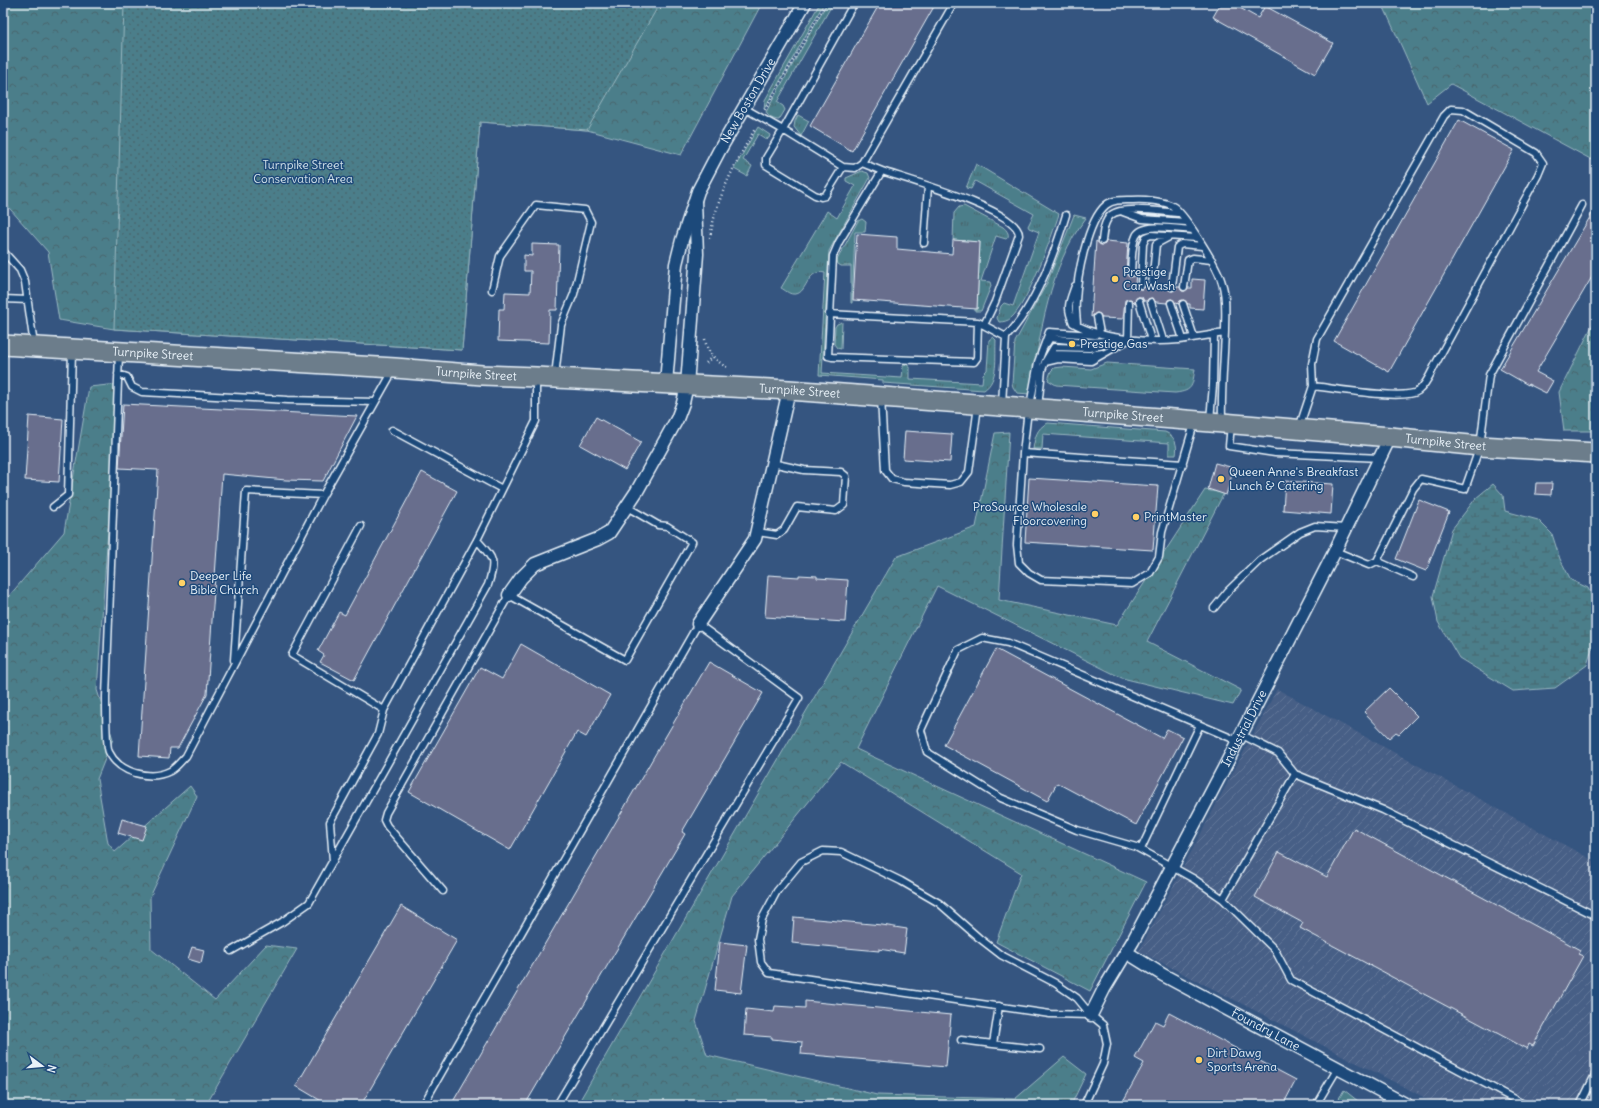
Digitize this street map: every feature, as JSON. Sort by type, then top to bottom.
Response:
[{"type":"main road","name":"Turnpike Street","points":[[3,345],[395,368],[482,375],[789,390],[1214,422],[1480,446],[1596,453]]},
{"type":"street","name":"New Boston Drive","points":[[666,383],[676,264],[695,201],[704,178],[804,3]]},
{"type":"street","name":"New Boston Drive","points":[[509,595],[521,578],[535,564],[598,539],[608,533],[627,507],[677,419],[683,403],[687,385],[697,254],[695,201]]},
{"type":"street","points":[[698,624],[756,539],[789,390]]},
{"type":"street","name":"Industrial Drive","points":[[1091,1015],[1239,738],[1335,551],[1390,437]]},
{"type":"street","name":"Foundry Lane","points":[[1126,952],[1163,975],[1407,1105]]},
{"type":"lane","points":[[843,167],[827,193],[821,197],[815,195],[770,167],[765,163],[765,161],[854,3]]},
{"type":"lane","points":[[744,108],[843,167],[855,168],[862,163],[954,3]]},
{"type":"lane","points":[[1298,429],[1313,386],[1312,364],[1317,339],[1444,116],[1451,109],[1463,110],[1536,153],[1543,163],[1538,174],[1435,365],[1418,391],[1399,395],[1313,386]]},
{"type":"lane","points":[[862,163],[973,201],[1007,218],[1019,231],[1019,235],[995,302],[981,324],[977,358],[974,362],[828,356],[832,262],[835,249],[882,171]]},
{"type":"lane","points":[[924,243],[928,186]]},
{"type":"lane","points":[[1128,340],[1091,332],[1073,323],[1068,306],[1078,279],[1088,239],[1094,224],[1107,204],[1116,201],[1144,200],[1171,205],[1192,230],[1217,267],[1224,290],[1225,332],[1222,386],[1214,422],[1183,464],[1162,532],[1159,557],[1150,573],[1132,584],[1041,580],[1029,573],[1019,563],[1018,545],[1023,453],[1042,362],[1049,338],[1088,342],[1163,340],[1183,339],[1225,332]]},
{"type":"lane","points":[[492,290],[500,256],[536,205],[585,210],[591,222],[574,294],[562,325],[554,378]]},
{"type":"lane","points":[[1335,551],[1369,565],[1377,561],[1413,489],[1421,479],[1465,489],[1480,446],[1489,375],[1582,205]]},
{"type":"lane","points":[[1102,241],[1107,219],[1113,213],[1126,210],[1179,213]]},
{"type":"lane","points":[[1120,211],[1142,218],[1186,222]]},
{"type":"lane","points":[[1002,406],[1006,337],[1017,326],[1024,315],[1042,280],[1066,215]]},
{"type":"lane","points":[[1131,273],[1135,237],[1141,230],[1151,227],[1192,230]]},
{"type":"lane","points":[[1141,285],[1143,244],[1146,237],[1151,235],[1197,238]]},
{"type":"lane","points":[[1152,285],[1156,244],[1159,241],[1172,236]]},
{"type":"lane","points":[[1172,287],[1177,247],[1182,244],[1202,246]]},
{"type":"lane","points":[[3,251],[20,270],[26,288],[34,347]]},
{"type":"lane","points":[[1184,287],[1188,260],[1193,258],[1212,260]]},
{"type":"lane","points":[[3,299],[28,300]]},
{"type":"lane","points":[[1139,301],[1151,340]]},
{"type":"lane","points":[[1151,302],[1163,340]]},
{"type":"lane","points":[[1128,340],[1129,303]]},
{"type":"lane","points":[[1171,303],[1183,339]]},
{"type":"lane","points":[[1184,304],[1194,337]]},
{"type":"lane","points":[[829,314],[981,324],[1006,337]]},
{"type":"lane","points":[[1097,317],[1100,334]]},
{"type":"lane","points":[[1214,334],[1214,422],[1229,446],[1282,454],[1380,458]]},
{"type":"lane","points":[[1042,362],[1054,346],[1089,348],[1128,340]]},
{"type":"lane","points":[[1042,362],[1056,359],[1091,361],[1128,340]]},
{"type":"lane","points":[[54,507],[68,495],[72,349]]},
{"type":"lane","points":[[119,353],[106,697],[108,751],[117,765],[134,773],[158,776],[172,770],[186,756],[323,495],[395,368]]},
{"type":"lane","points":[[118,374],[127,377],[132,387],[142,392],[288,400],[375,402]]},
{"type":"lane","points":[[333,861],[330,822],[378,734],[384,710],[477,540],[536,421],[536,377]]},
{"type":"lane","points":[[881,397],[885,470],[892,479],[943,485],[961,482],[969,472],[979,404]]},
{"type":"lane","points":[[392,430],[502,489]]},
{"type":"lane","points":[[1023,453],[1183,464]]},
{"type":"lane","points":[[757,532],[777,535],[784,530],[797,507],[836,511],[844,505],[846,476],[841,472],[804,470],[772,463]]},
{"type":"lane","points":[[234,663],[246,491],[323,495]]},
{"type":"lane","points":[[443,891],[387,826],[384,820],[386,813],[509,595],[624,660],[692,542],[667,526],[658,525],[627,507]]},
{"type":"lane","points":[[361,526],[292,655],[384,710]]},
{"type":"lane","points":[[1214,608],[1228,591],[1260,560],[1300,532],[1315,526],[1346,528]]},
{"type":"lane","points":[[231,951],[282,922],[309,903],[488,585],[494,567],[490,554],[477,540]]},
{"type":"lane","points":[[1377,561],[1413,577]]},
{"type":"lane","points":[[423,1105],[698,624],[799,698],[557,1105]]},
{"type":"lane","points":[[1525,1105],[1291,980],[1275,950],[1223,899],[1194,879],[1141,849],[1078,830],[1001,798],[927,752],[921,730],[958,650],[982,638],[1008,643],[1200,726],[1278,752],[1295,774],[1383,810],[1596,916]]},
{"type":"lane","points":[[1141,849],[1200,726]]},
{"type":"lane","points":[[1223,899],[1295,774]]},
{"type":"lane","points":[[1084,1105],[1102,1064],[1107,1044],[1102,1025],[1091,1015],[1077,998],[1055,983],[1001,955],[939,903],[901,881],[841,852],[823,852],[800,862],[777,891],[762,919],[758,939],[762,962],[769,973],[1050,1014],[1091,1015]]},
{"type":"lane","points":[[993,1044],[999,1006]]},
{"type":"lane","points":[[961,1040],[1040,1049]]},
{"type":"lane","points":[[1316,1105],[1338,1068]]},
{"type":"lane","points":[[1580,1105],[1596,1074]]},
{"type":"path","points":[[765,110],[826,3]]},
{"type":"path","points":[[710,245],[712,227],[720,197],[728,176],[755,128]]},
{"type":"path","points":[[705,337],[708,351],[718,362],[728,368]]},
{"type":"path","points":[[706,363],[712,356]]},
{"type":"shaded area","points":[[1277,689],[1596,862],[1596,1105],[1439,1105],[1139,951]]},
{"type":"green space","name":"Turnpike Street Conservation Area","points":[[3,3],[762,3],[681,155],[587,130],[480,122],[462,350],[114,329],[59,320],[48,252],[3,201]]},
{"type":"green space","name":"Turnpike Street Conservation Area","points":[[107,3],[660,3],[587,130],[480,122],[462,350],[114,329],[124,5]]},
{"type":"green space","points":[[820,3],[824,3],[764,109],[765,100]]},
{"type":"green space","points":[[827,3],[833,3],[777,102],[783,106],[785,110],[779,120],[773,119],[766,112]]},
{"type":"green space","points":[[1382,3],[1596,3],[1596,162],[1451,84],[1427,103]]},
{"type":"green space","points":[[798,115],[809,121],[801,136],[794,127]]},
{"type":"green space","points":[[758,127],[770,135],[769,138],[766,139],[758,134],[743,160],[752,166],[747,176],[734,169]]},
{"type":"green space","points":[[976,164],[1059,214],[1051,238],[1024,299],[1011,318],[1004,322],[999,322],[997,318],[1001,306],[1004,303],[1013,306],[1039,232],[1029,228],[1028,226],[1034,214],[975,181],[971,189],[966,188]]},
{"type":"green space","points":[[862,171],[868,173],[870,178],[829,251],[822,373],[902,378],[903,366],[906,364],[910,367],[910,379],[982,383],[983,374],[987,370],[989,340],[993,337],[996,340],[996,361],[994,374],[989,386],[984,390],[883,383],[883,380],[819,375],[825,273],[814,274],[802,291],[798,293],[793,294],[781,288],[827,211],[837,218],[855,186],[846,181],[846,178]]},
{"type":"green space","points":[[964,206],[1003,227],[1007,231],[1008,235],[1006,239],[996,236],[981,281],[990,282],[991,286],[981,311],[975,311],[975,308],[977,308],[980,242],[953,240],[954,213],[959,207]]},
{"type":"green space","points":[[1074,215],[1086,218],[1073,237],[1063,257],[1055,279],[1042,325],[1030,394],[1017,393],[1012,383],[1015,342],[1047,283]]},
{"type":"green space","points":[[862,219],[866,222],[865,232],[855,232],[851,303],[851,266],[841,266],[838,264],[837,260],[858,221]]},
{"type":"green space","points":[[1596,318],[1596,431],[1564,431],[1559,392]]},
{"type":"green space","points":[[842,322],[841,349],[837,348],[834,344],[835,327],[837,324]]},
{"type":"green space","points":[[1107,363],[1195,369],[1189,389],[1175,393],[1056,385],[1048,380],[1051,371],[1054,368],[1062,367],[1091,369]]},
{"type":"green space","points":[[118,384],[97,690],[113,739],[97,779],[108,843],[115,852],[190,786],[197,796],[150,897],[151,949],[215,1000],[266,945],[297,949],[206,1105],[3,1105],[3,603],[64,532],[89,387]]},
{"type":"green space","points":[[1048,423],[1165,432],[1175,441],[1177,448],[1176,455],[1169,455],[1169,443],[1043,434],[1042,449],[1033,449],[1035,437],[1041,428]]},
{"type":"green space","points":[[1009,432],[999,600],[1117,625],[1205,490],[1224,493],[1147,642],[1241,690],[1233,705],[1122,678],[937,586],[856,749],[1146,882],[1090,991],[996,942],[1021,873],[841,762],[732,896],[696,1021],[707,1055],[877,1095],[1015,1099],[1064,1057],[1086,1074],[1071,1105],[577,1105],[896,557],[976,527],[995,433]]},
{"type":"green space","points":[[1493,484],[1503,495],[1505,511],[1538,520],[1552,534],[1560,559],[1571,580],[1588,588],[1596,605],[1596,636],[1587,665],[1555,688],[1513,691],[1459,658],[1438,622],[1433,596],[1452,529],[1476,498]]},
{"type":"green space","points":[[1344,1090],[1363,1105],[1335,1105]]},
{"type":"building","points":[[880,3],[936,3],[852,151],[810,126]]},
{"type":"building","points":[[1221,3],[1231,3],[1258,18],[1265,6],[1333,43],[1315,74],[1213,17]]},
{"type":"building","points":[[1459,120],[1514,150],[1389,372],[1334,341]]},
{"type":"building","points":[[1596,207],[1596,270],[1536,372],[1553,381],[1546,393],[1528,385],[1500,369]]},
{"type":"building","points":[[857,234],[897,237],[897,249],[952,254],[953,240],[980,242],[977,309],[853,300]]},
{"type":"building","name":"Prestige Car Wash","points":[[1096,241],[1102,245],[1105,244],[1106,241],[1128,243],[1126,273],[1131,277],[1136,273],[1135,284],[1139,289],[1143,289],[1146,285],[1148,285],[1151,289],[1154,289],[1156,286],[1168,286],[1169,290],[1172,291],[1177,287],[1180,287],[1182,291],[1185,291],[1188,288],[1192,288],[1192,279],[1205,280],[1203,309],[1190,308],[1190,304],[1184,300],[1180,301],[1179,304],[1172,299],[1168,300],[1167,303],[1156,302],[1152,298],[1144,301],[1142,297],[1138,297],[1135,300],[1135,303],[1131,299],[1125,300],[1123,319],[1102,318],[1100,314],[1097,313],[1091,317]]},
{"type":"building","points":[[532,244],[559,245],[557,310],[550,310],[549,343],[498,341],[499,309],[504,309],[505,292],[530,293],[531,271],[524,271],[524,255],[532,256]]},
{"type":"building","points":[[123,404],[357,416],[323,481],[286,480],[222,474],[207,694],[178,748],[170,748],[169,758],[139,756],[158,470],[119,468]]},
{"type":"building","points":[[29,416],[63,419],[59,482],[25,480]]},
{"type":"building","points":[[596,417],[641,442],[625,470],[580,445]]},
{"type":"building","points":[[905,431],[952,434],[950,462],[903,459]]},
{"type":"building","name":"Queen Anne's Breakfast Lunch & Catering","points":[[1215,463],[1234,468],[1226,495],[1208,489]]},
{"type":"building","points":[[422,472],[457,491],[354,680],[320,662],[324,655],[318,651],[339,612],[345,615]]},
{"type":"building","points":[[1029,478],[1158,486],[1153,550],[1025,542]]},
{"type":"building","points":[[1285,481],[1333,484],[1331,514],[1283,510]]},
{"type":"building","points":[[1536,483],[1552,483],[1551,495],[1535,494]]},
{"type":"building","points":[[1419,500],[1449,512],[1426,571],[1396,559]]},
{"type":"building","points":[[768,575],[799,577],[799,575],[817,576],[817,578],[848,580],[845,622],[765,617]]},
{"type":"building","points":[[521,644],[610,695],[586,737],[577,732],[510,850],[409,792],[480,667],[502,679]]},
{"type":"building","points":[[996,649],[1162,738],[1167,729],[1183,737],[1136,825],[1057,783],[1047,801],[944,745]]},
{"type":"building","points":[[709,662],[763,693],[682,832],[685,834],[525,1105],[451,1105]]},
{"type":"building","points":[[1389,688],[1417,716],[1399,734],[1396,732],[1389,738],[1364,712]]},
{"type":"building","points":[[122,819],[147,826],[142,840],[118,833]]},
{"type":"building","points":[[1354,828],[1580,950],[1578,954],[1583,956],[1533,1046],[1529,1044],[1527,1049],[1300,928],[1303,923],[1255,897],[1279,852],[1327,877]]},
{"type":"building","points":[[401,906],[457,940],[361,1105],[328,1105],[296,1086]]},
{"type":"building","points":[[794,917],[882,925],[907,929],[904,953],[879,949],[879,951],[792,943]]},
{"type":"building","points":[[720,942],[747,945],[741,993],[715,990]]},
{"type":"building","points":[[192,947],[204,950],[201,963],[188,959]]},
{"type":"building","points":[[805,1001],[951,1015],[946,1067],[801,1054],[802,1042],[772,1039],[772,1037],[744,1035],[746,1009],[774,1012],[775,1006],[805,1008]]},
{"type":"building","name":"Dirt Dawg Sports Arena","points":[[1169,1013],[1296,1080],[1283,1105],[1121,1105],[1144,1063],[1135,1058],[1155,1021],[1163,1025]]},
{"type":"place","name":"Prestige Car Wash","points":[[1115,279]]},
{"type":"place","name":"Prestige Gas","points":[[1072,344]]},
{"type":"place","name":"Queen Anne's Breakfast Lunch & Catering","points":[[1221,479]]},
{"type":"place","name":"ProSource Wholesale Floorcovering","points":[[1095,514]]},
{"type":"place","name":"PrintMaster","points":[[1136,517]]},
{"type":"place","name":"Deeper Life Bible Church","points":[[182,583]]},
{"type":"place","name":"Dirt Dawg Sports Arena","points":[[1199,1060]]}]
